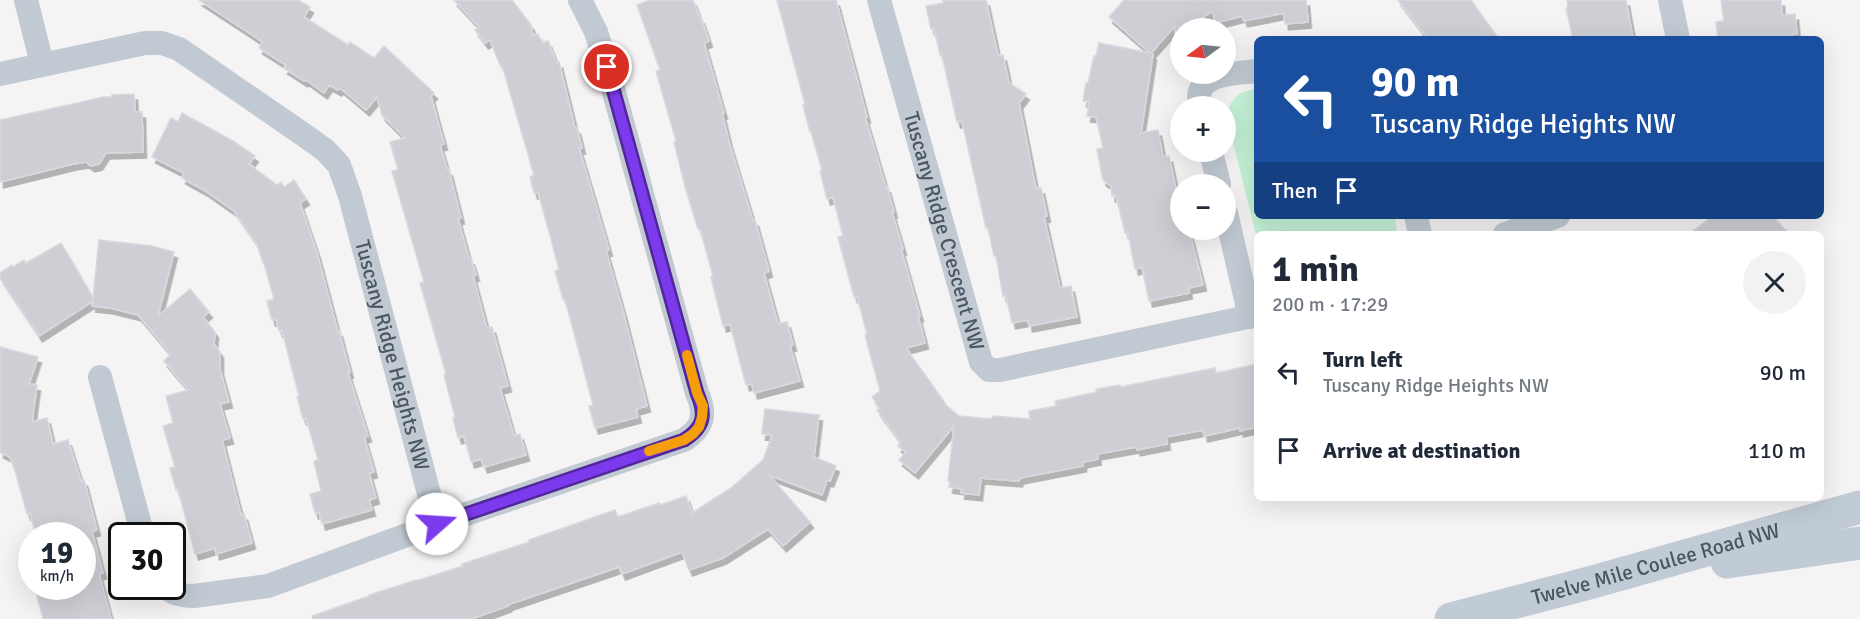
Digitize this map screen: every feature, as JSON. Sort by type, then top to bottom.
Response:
[{"type":"street","points":[[26,0],[42,64]]},
{"type":"street","points":[[186,596],[268,586],[437,524],[684,440],[699,427],[703,406],[697,393],[607,67],[596,32],[580,0]]},
{"type":"street","name":"Tuscany Ridge Crescent NW","points":[[879,0],[981,362],[989,370],[1000,370],[1254,316]]},
{"type":"street","points":[[1670,0],[1677,36]]},
{"type":"street","name":"Tuscany Ridge Heights NW","points":[[0,74],[145,43],[162,43],[179,49],[220,79],[274,112],[325,150],[339,165],[350,196],[437,524]]},
{"type":"street","points":[[1199,96],[1203,86],[1214,77],[1254,71]]},
{"type":"street","points":[[1513,231],[1549,219]]},
{"type":"street","points":[[1233,240],[1254,316]]},
{"type":"street","points":[[100,377],[139,522]]},
{"type":"street","name":"Twelve Mile Coulee Road NW","points":[[1451,619],[1860,507]]},
{"type":"street","points":[[1589,583],[1860,543]]},
{"type":"green space","points":[[1254,90],[1254,219],[1395,219],[1397,231],[1255,231],[1236,155],[1236,97]]},
{"type":"building","points":[[199,0],[298,0],[310,7],[304,17],[348,45],[350,42],[374,58],[384,46],[434,93],[431,96],[444,144],[440,145],[461,218],[458,219],[476,275],[473,276],[487,329],[492,327],[508,386],[500,388],[514,436],[520,434],[526,455],[484,467],[481,459],[471,462],[464,436],[458,438],[444,375],[446,374],[420,283],[424,282],[392,171],[398,170],[390,142],[405,138],[382,115],[377,97],[366,110],[340,88],[338,90],[329,85],[324,93],[284,68],[286,65],[259,48],[263,42]]},
{"type":"building","points":[[454,0],[512,0],[531,25],[533,36],[538,34],[542,43],[548,41],[556,62],[559,62],[582,148],[579,148],[609,250],[606,251],[647,406],[636,409],[638,417],[595,428],[589,406],[593,405],[565,299],[563,299],[555,271],[559,270],[538,192],[534,193],[530,177],[534,175],[502,65],[500,65],[490,40],[485,43],[475,30],[479,27]]},
{"type":"building","points":[[650,0],[693,0],[701,18],[709,41],[704,43],[724,113],[722,113],[729,142],[769,271],[764,273],[778,324],[787,322],[793,345],[790,346],[800,381],[754,393],[752,384],[746,385],[730,324],[723,326],[711,277],[713,276],[686,190],[674,142],[676,141],[656,71],[660,70],[637,5]]},
{"type":"building","points":[[777,0],[836,0],[867,117],[865,117],[894,212],[892,212],[903,249],[901,249],[920,316],[918,316],[925,343],[906,348],[947,406],[959,416],[1030,419],[1029,411],[1056,406],[1055,401],[1097,392],[1096,389],[1120,385],[1120,387],[1215,368],[1216,373],[1254,365],[1254,428],[1240,431],[1240,428],[1204,436],[1203,430],[1166,437],[1167,444],[1097,454],[1098,459],[1083,462],[1083,466],[1020,478],[1019,481],[981,478],[979,495],[961,493],[962,489],[949,487],[954,426],[915,473],[899,460],[906,452],[898,446],[901,442],[877,410],[880,408],[872,397],[880,391],[865,335],[867,334],[857,296],[854,297],[838,237],[843,236],[833,197],[827,199],[820,171],[822,170],[803,105],[805,104]]},
{"type":"building","points":[[943,0],[986,0],[998,56],[1003,55],[1009,83],[1026,94],[1019,103],[1036,189],[1041,188],[1047,216],[1044,217],[1060,288],[1071,286],[1077,317],[1029,326],[1028,320],[1012,323],[1006,295],[1003,296],[996,256],[994,256],[988,228],[986,228],[962,121],[957,122],[942,55],[940,55],[934,28],[931,29],[926,6],[943,3]]},
{"type":"building","points":[[1124,0],[1306,0],[1308,22],[1285,24],[1284,13],[1244,21],[1242,16],[1214,18],[1213,11],[1201,18],[1170,18],[1170,32],[1151,53],[1153,54],[1141,133],[1158,130],[1163,157],[1169,156],[1173,174],[1170,174],[1170,240],[1192,240],[1203,285],[1188,288],[1189,293],[1149,301],[1142,267],[1135,269],[1128,233],[1125,233],[1116,195],[1112,196],[1111,186],[1103,180],[1097,149],[1103,148],[1096,117],[1087,116],[1089,102],[1083,101],[1094,56],[1096,56],[1099,43],[1150,53],[1109,17]]},
{"type":"building","points":[[1398,0],[1471,0],[1497,36],[1426,36]]},
{"type":"building","points":[[1567,0],[1626,0],[1632,36],[1572,36],[1566,8],[1568,8]]},
{"type":"building","points":[[1721,0],[1781,0],[1782,15],[1795,14],[1797,34],[1792,34],[1792,36],[1718,36],[1716,22],[1724,21]]},
{"type":"building","points":[[134,94],[135,112],[142,112],[143,152],[106,153],[99,164],[91,166],[86,162],[73,164],[0,182],[0,120],[112,97],[112,95]]},
{"type":"building","points":[[182,113],[255,156],[249,164],[277,185],[281,182],[284,187],[294,180],[306,199],[300,203],[317,253],[350,372],[348,373],[368,436],[364,437],[374,472],[369,473],[376,498],[369,500],[372,510],[322,524],[319,512],[315,513],[310,494],[321,491],[314,461],[318,460],[306,418],[303,419],[282,330],[279,331],[276,319],[272,320],[267,301],[274,299],[257,244],[234,211],[182,178],[184,173],[152,157],[171,118],[178,122]]},
{"type":"building","points":[[1709,219],[1776,219],[1786,231],[1693,231]]},
{"type":"building","points":[[99,240],[152,246],[174,252],[158,316],[190,289],[209,312],[203,317],[215,332],[214,344],[220,352],[220,369],[229,402],[220,404],[230,438],[222,440],[241,515],[244,514],[252,543],[216,554],[215,548],[195,554],[178,489],[176,490],[170,468],[175,467],[163,426],[173,423],[166,396],[189,390],[164,361],[171,354],[138,315],[92,306],[93,301],[39,336],[0,278],[0,273],[12,265],[13,267],[24,260],[26,263],[61,243],[93,298]]},
{"type":"building","points":[[0,347],[38,357],[29,384],[37,385],[32,422],[47,418],[53,444],[68,440],[81,481],[84,480],[95,522],[32,522],[30,513],[27,514],[10,457],[0,452]]},
{"type":"building","points":[[765,409],[819,415],[814,457],[836,466],[830,481],[827,480],[822,495],[769,475],[810,522],[783,546],[768,529],[723,558],[689,570],[682,552],[622,574],[619,567],[471,619],[313,619],[312,616],[369,595],[463,566],[462,564],[615,510],[618,517],[686,496],[692,513],[731,488],[763,460],[772,435],[762,434]]},
{"type":"building","points":[[96,546],[103,573],[99,574],[111,619],[43,619],[38,600],[96,600]]},
{"type":"slow traffic","points":[[649,451],[684,440],[699,427],[703,406],[697,393],[687,355]]},
{"type":"route","points":[[437,524],[684,440],[699,427],[703,406],[697,393],[607,67]]}]
